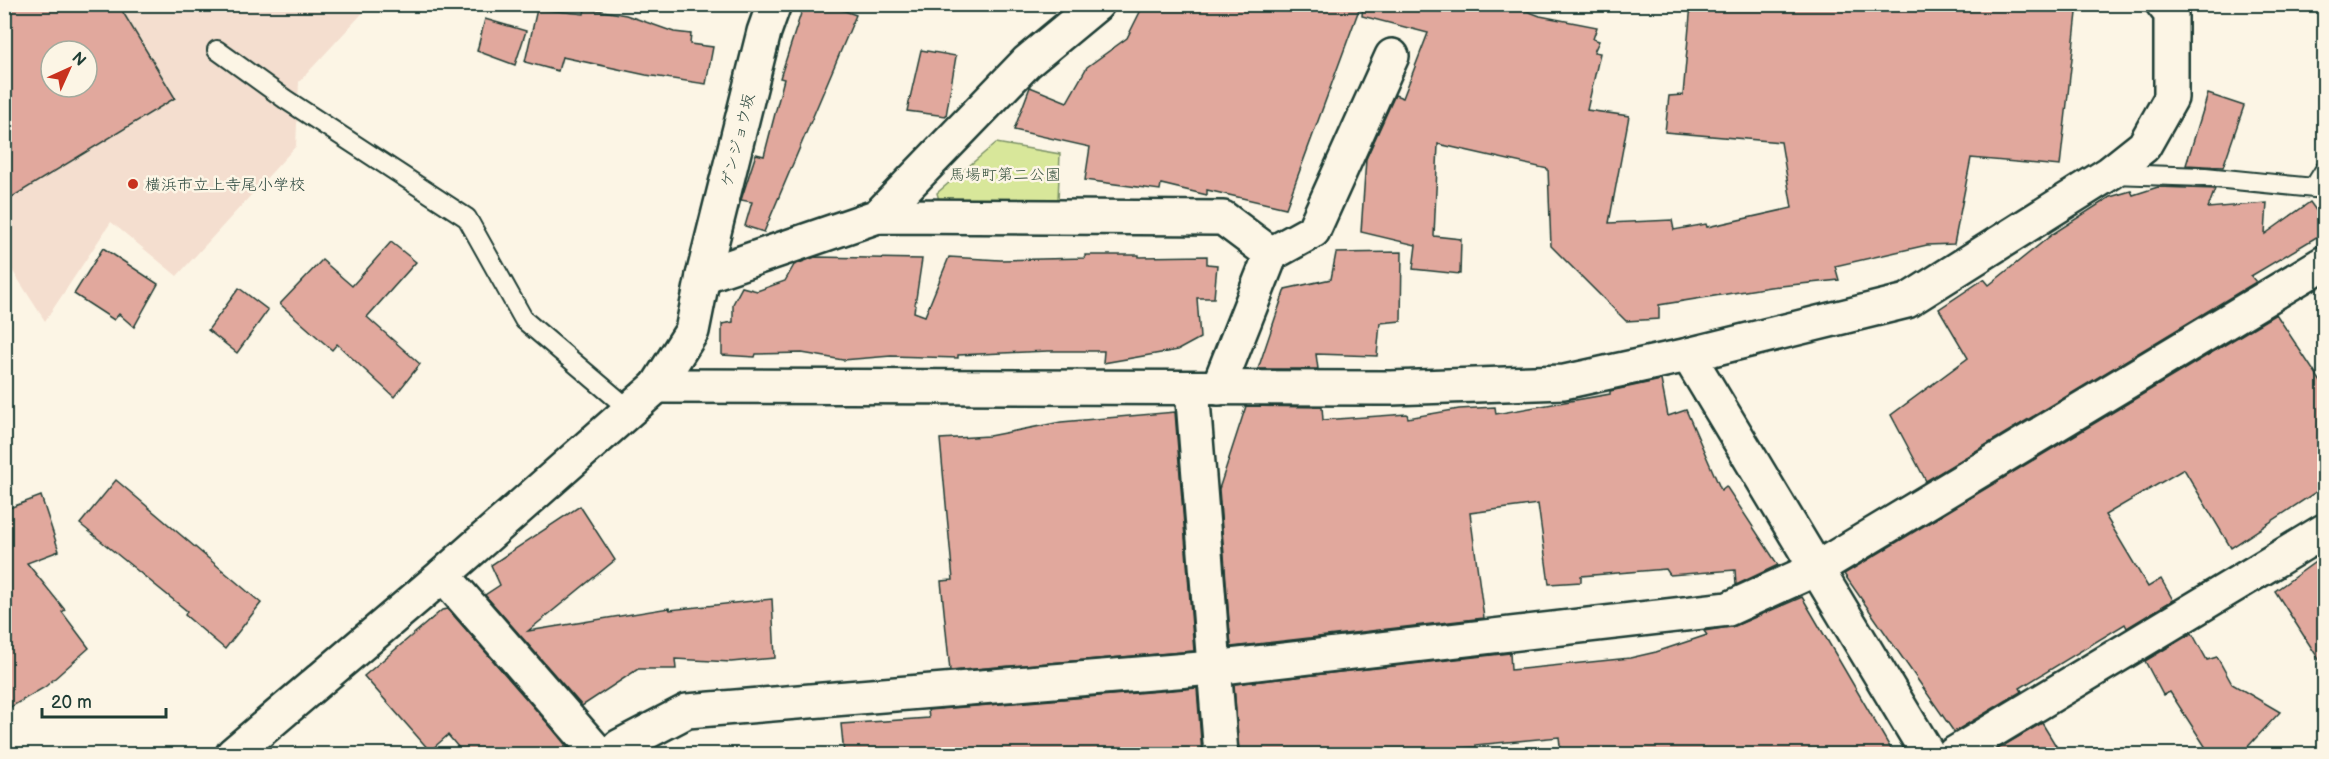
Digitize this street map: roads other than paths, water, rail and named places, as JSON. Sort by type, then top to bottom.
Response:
[{"type":"street","name":"ゲンジョウ坂","points":[[232,754],[443,575],[657,386],[692,331],[703,276],[764,32],[774,4]]},
{"type":"street","points":[[878,216],[1027,62],[1097,4]]},
{"type":"street","points":[[657,386],[1390,388],[1564,382],[1688,355],[1907,301],[2109,173],[2144,146],[2171,98],[2171,14],[2163,4]]},
{"type":"street","points":[[1221,754],[1213,668],[1205,388],[1270,254],[1313,231],[1392,56]]},
{"type":"street","points":[[703,276],[878,216],[1223,218],[1270,254]]},
{"type":"street","points":[[612,754],[620,746],[687,711],[1213,668],[1728,609],[1816,569],[2325,262]]},
{"type":"street","points":[[1688,355],[1928,754]]},
{"type":"street","points":[[1954,754],[2325,531]]},
{"type":"street","points":[[443,575],[599,754]]},
{"type":"lane","points":[[217,50],[285,99],[467,218],[524,320],[630,410]]},
{"type":"lane","points":[[2109,173],[2205,177],[2319,188],[2325,171]]},
{"type":"place","name":"横浜市立上寺尾小学校","points":[[133,184]]},
{"type":"park label","name":"馬場町第二公園","points":[[1005,174]]}]
